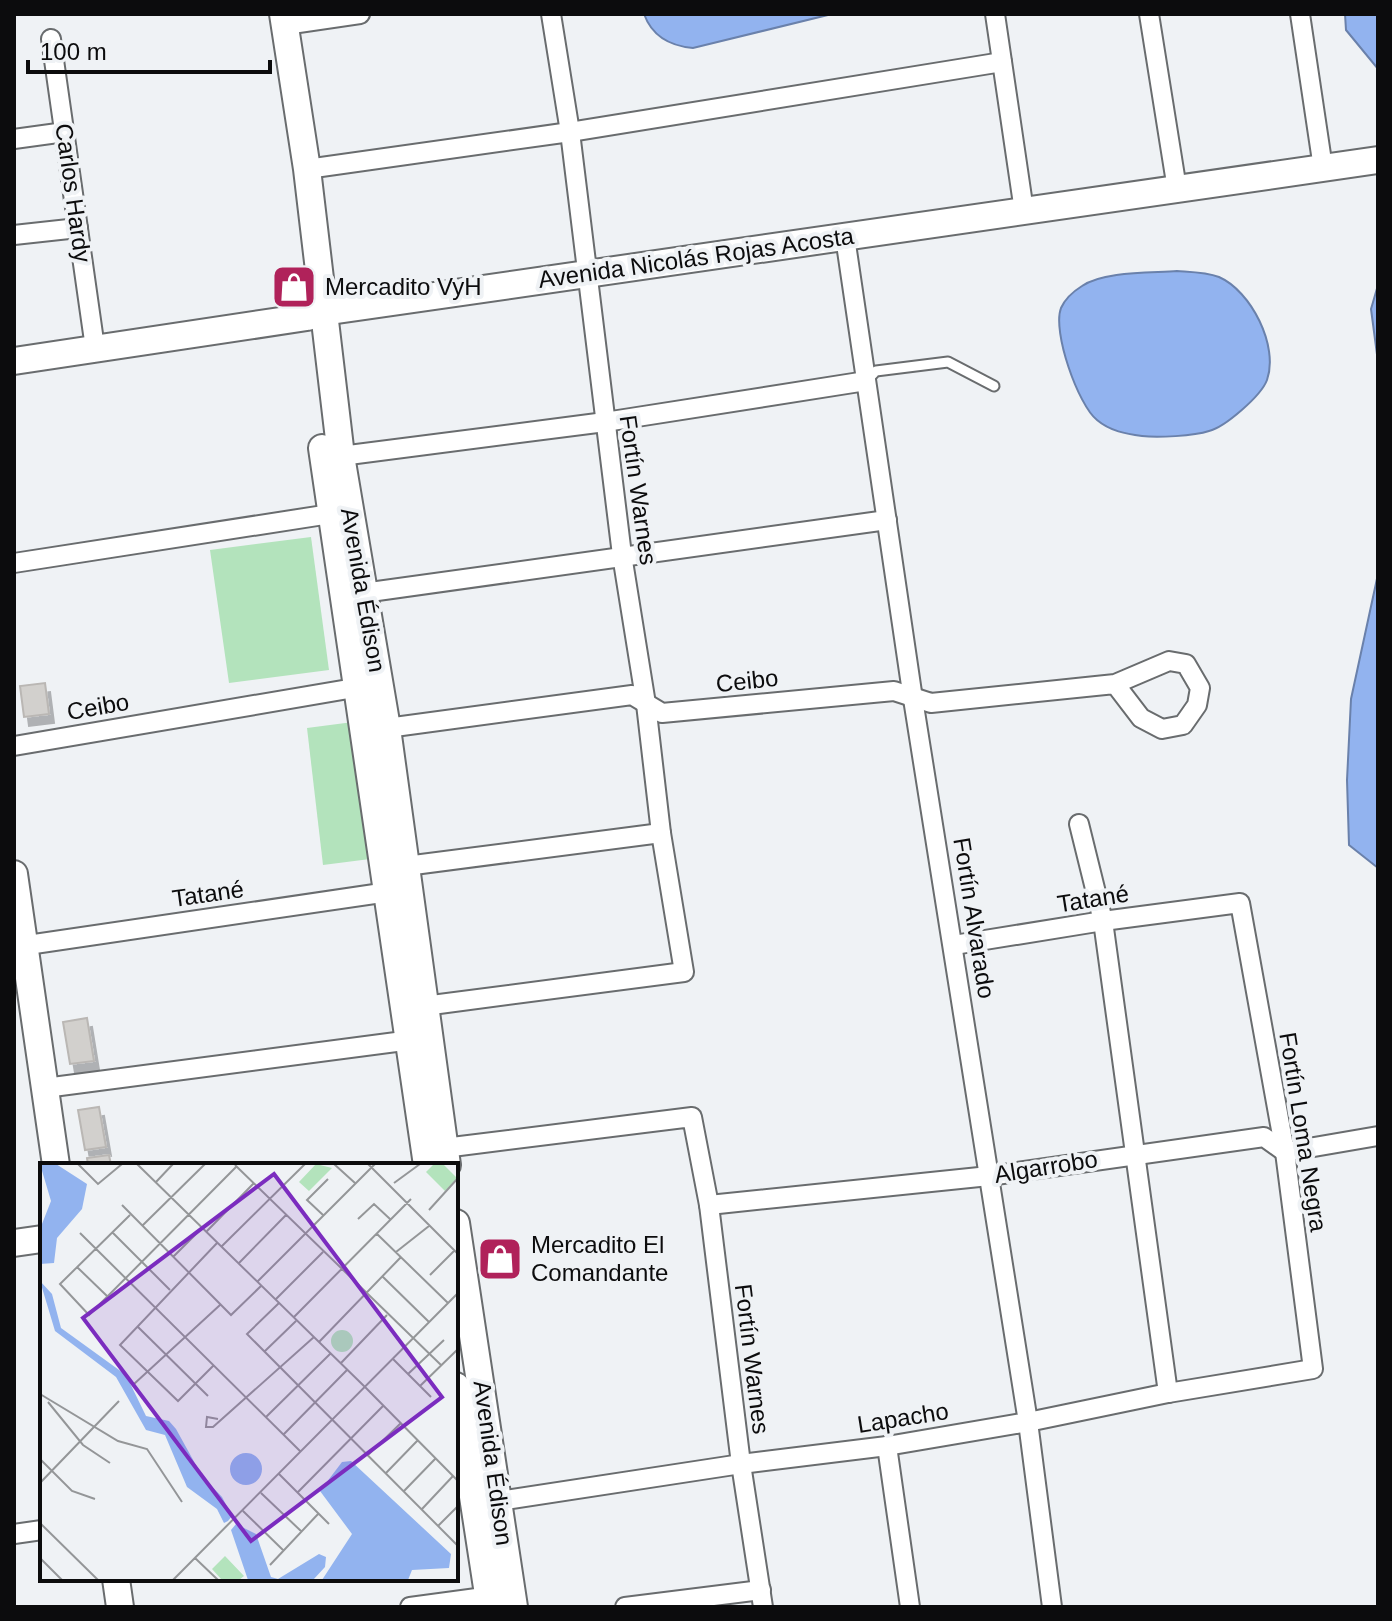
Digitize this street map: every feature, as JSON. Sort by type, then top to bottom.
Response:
[{"type":"main road","name":"Avenida Édison","points":[[284,19],[307,169],[315,314],[340,512],[424,1006],[417,1039]]},
{"type":"main road","name":"Avenida Nicolás Rojas Acosta","points":[[14,361],[315,314],[1378,160]]},
{"type":"main road","name":"Avenida Édison","points":[[315,314],[341,456],[340,512],[363,593],[368,685],[387,728],[417,1039],[439,1159]]},
{"type":"main road","points":[[14,874],[19,946],[56,1163]]},
{"type":"main road","points":[[14,1243],[40,1239]]},
{"type":"main road","name":"Avenida Édison","points":[[458,1247],[473,1471],[499,1501],[501,1601]]},
{"type":"main road","name":"Avenida Édison","points":[[458,1396],[501,1601]]},
{"type":"main road","points":[[116,1581],[120,1607]]},
{"type":"street","points":[[284,19],[360,14]]},
{"type":"street","name":"Fortín Warnes","points":[[424,1006],[684,972],[622,555],[570,132],[551,14]]},
{"type":"street","points":[[995,14],[1024,211]]},
{"type":"street","points":[[1149,14],[1177,189]]},
{"type":"street","points":[[1300,14],[1323,168]]},
{"type":"street","name":"Carlos Hardy","points":[[51,39],[95,348]]},
{"type":"street","points":[[307,169],[570,132],[1002,62]]},
{"type":"street","points":[[14,139],[65,132]]},
{"type":"street","points":[[14,235],[78,228]]},
{"type":"street","name":"Fortín Alvarado","points":[[845,237],[913,699],[1028,1422],[1052,1607]]},
{"type":"street","points":[[341,456],[605,422],[866,381]]},
{"type":"street","points":[[14,563],[340,512]]},
{"type":"street","points":[[363,593],[887,520]]},
{"type":"street","name":"Ceibo","points":[[387,728],[632,695],[662,713],[894,691],[931,703],[1115,684],[1169,661],[1186,664],[1200,688],[1197,705],[1183,725],[1162,729],[1141,718],[1115,684]]},
{"type":"street","name":"Ceibo","points":[[14,746],[368,685]]},
{"type":"street","points":[[1079,824],[1103,921],[1168,1393]]},
{"type":"street","name":"Tatané","points":[[19,946],[401,882],[661,833]]},
{"type":"street","name":"Tatané","points":[[954,945],[1240,903]]},
{"type":"street","name":"Fortín Loma Negra","points":[[1240,903],[1285,1152],[1313,1369]]},
{"type":"street","points":[[45,1088],[417,1039]]},
{"type":"street","name":"Fortín Warnes","points":[[439,1159],[692,1117],[709,1205],[741,1464],[762,1598]]},
{"type":"street","points":[[1285,1152],[1378,1136]]},
{"type":"street","name":"Algarrobo","points":[[709,1205],[989,1176],[1264,1137],[1285,1152]]},
{"type":"street","name":"Lapacho","points":[[499,1501],[741,1464],[887,1446],[1313,1369]]},
{"type":"street","points":[[887,1446],[910,1607]]},
{"type":"street","points":[[14,1534],[40,1530]]},
{"type":"street","points":[[625,1607],[762,1598]]},
{"type":"street","points":[[410,1607],[501,1601]]},
{"type":"lane","points":[[866,381],[876,371],[948,362],[994,386]]},
{"type":"green space","points":[[311,537],[329,670],[229,683],[210,550]]},
{"type":"green space","points":[[353,722],[370,859],[323,865],[307,728]]},
{"type":"water","points":[[644,14],[832,14],[693,48],[677,45],[657,34]]},
{"type":"water","points":[[1345,14],[1378,14],[1378,69],[1346,30]]},
{"type":"water","points":[[1177,271],[1219,277],[1242,294],[1266,336],[1270,366],[1267,380],[1242,410],[1209,431],[1157,437],[1113,429],[1102,424],[1090,412],[1075,384],[1063,350],[1059,319],[1061,308],[1067,298],[1091,281],[1128,274]]},
{"type":"water","points":[[1378,285],[1378,362],[1371,309]]},
{"type":"water","points":[[1378,574],[1378,868],[1349,845],[1347,780],[1351,699]]},
{"type":"building","points":[[45,683],[49,714],[24,717],[20,686]]},
{"type":"building","points":[[87,1018],[94,1061],[70,1064],[63,1022]]},
{"type":"building","points":[[99,1107],[106,1147],[85,1150],[78,1110]]},
{"type":"building","points":[[109,1155],[111,1163],[88,1163],[87,1158]]},
{"type":"place","name":"Mercadito VyH","points":[[294,287]]},
{"type":"place","name":"Mercadito El Comandante","points":[[500,1259]]}]
